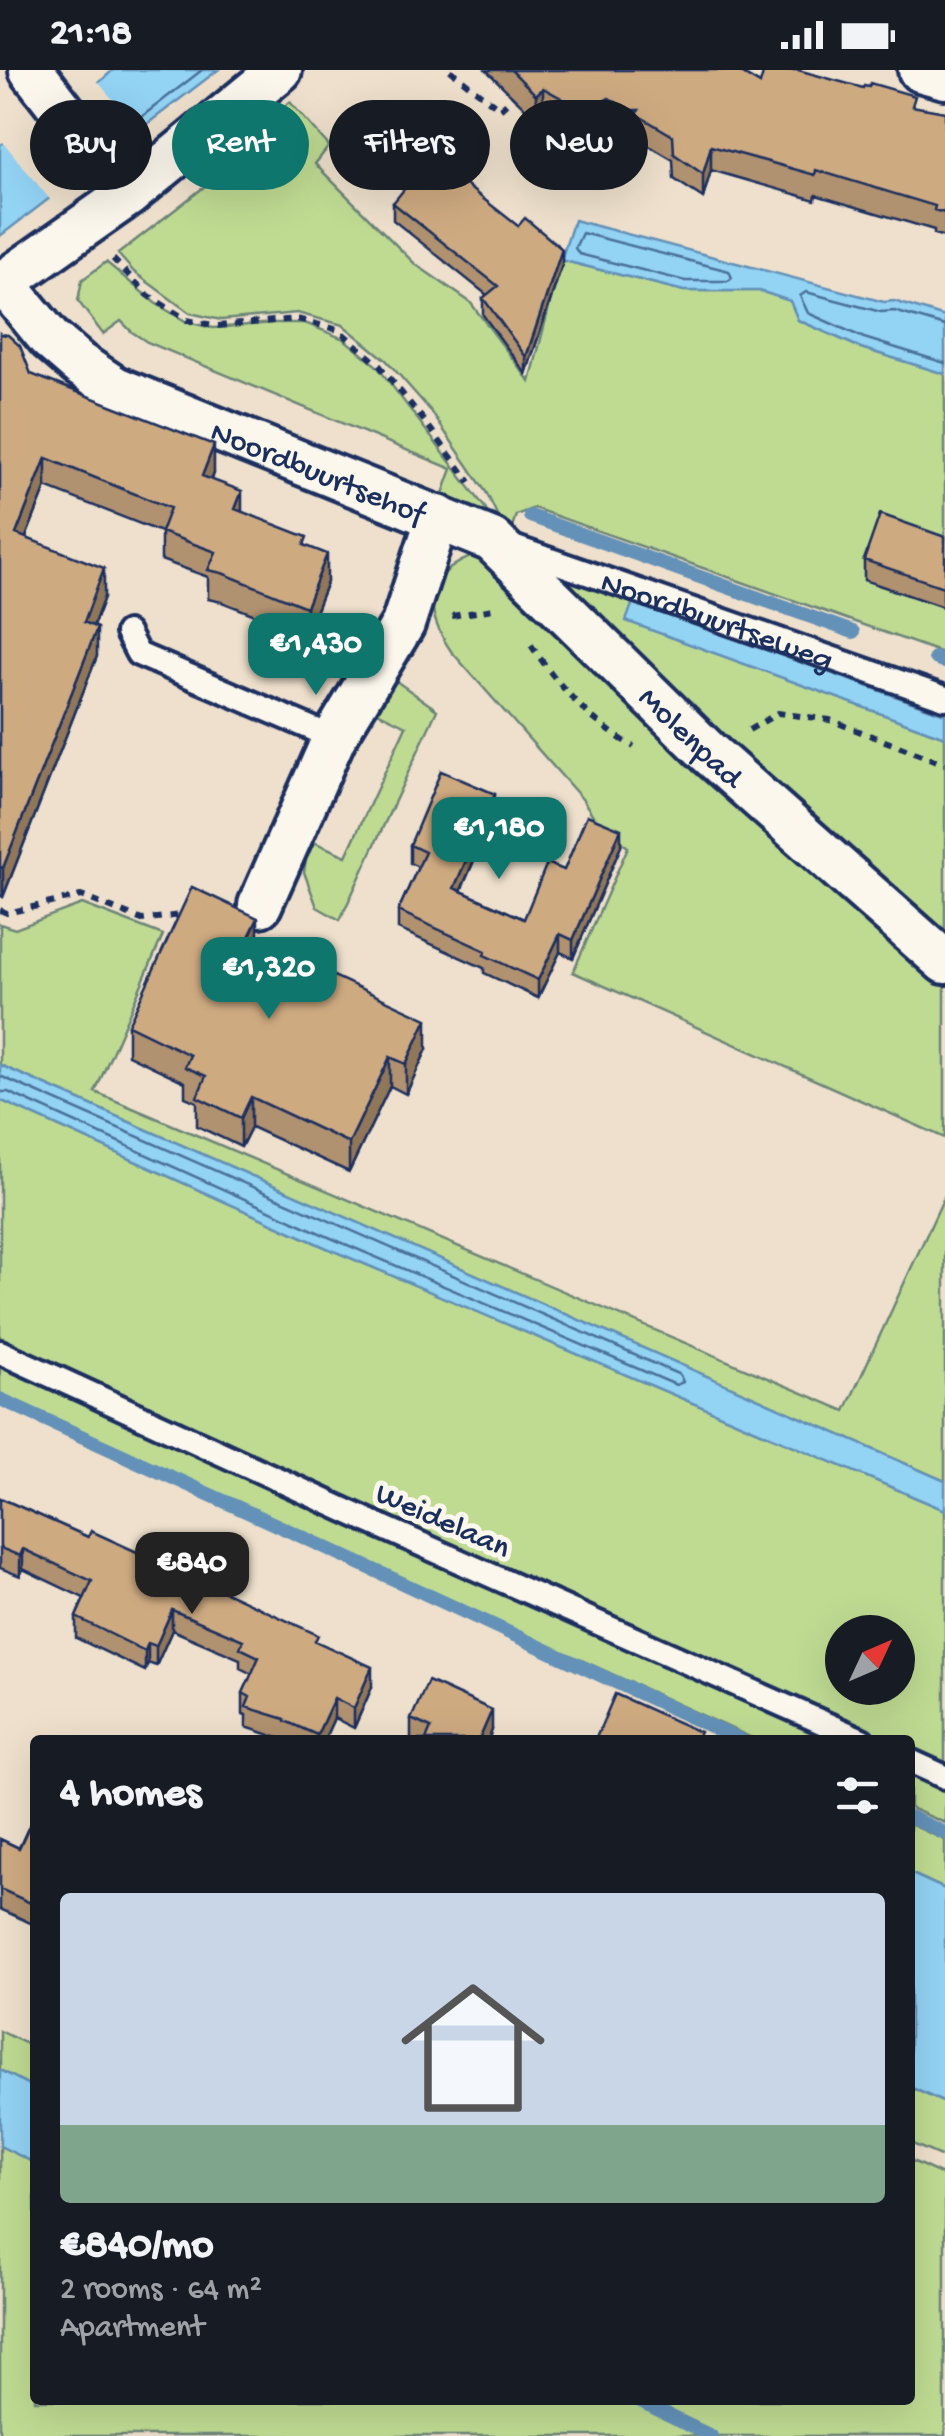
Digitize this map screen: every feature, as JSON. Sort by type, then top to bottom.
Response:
[{"type":"street","points":[[152,163],[280,70]]},
{"type":"street","points":[[920,70],[945,77]]},
{"type":"street","points":[[2,283],[115,190]]},
{"type":"street","name":"Noordbuurtsehof","points":[[2,283],[49,338],[114,388],[438,517],[403,624],[334,738],[260,905]]},
{"type":"street","name":"Molenpad","points":[[438,517],[492,540],[709,753],[945,962]]},
{"type":"lane","name":"Noordbuurtseweg","points":[[492,540],[945,698]]},
{"type":"lane","points":[[127,633],[138,654],[334,738]]},
{"type":"lane","name":"Weidelaan","points":[[0,1352],[851,1735]]},
{"type":"lane","points":[[915,1763],[945,1777]]},
{"type":"path","points":[[450,70],[500,109],[527,83]]},
{"type":"path","points":[[709,753],[778,713],[830,720],[945,764]]},
{"type":"path","points":[[0,910],[7,913],[81,896],[142,920],[198,913]]},
{"type":"green space","points":[[309,123],[329,146],[315,164],[329,178],[329,190],[341,190],[415,264],[470,302],[530,382],[561,260],[684,291],[760,291],[791,301],[798,320],[861,348],[945,374],[945,654],[534,508],[516,515],[510,533],[505,531],[486,492],[430,410],[386,360],[343,325],[297,313],[221,320],[190,313],[134,272],[118,254],[200,190],[309,190]]},
{"type":"green space","points":[[106,262],[155,303],[187,322],[213,328],[305,323],[344,339],[377,366],[486,509],[487,518],[441,499],[452,469],[147,342],[121,321],[103,334],[78,301],[82,280]]},
{"type":"green space","points":[[479,554],[529,559],[633,602],[627,621],[945,737],[945,1138],[573,972],[628,847],[601,828],[583,800],[441,635],[433,605],[439,581],[461,561]]},
{"type":"green space","points":[[396,681],[437,710],[340,920],[317,907],[304,872],[309,840],[346,856],[406,726],[369,708],[378,689]]},
{"type":"green space","points":[[82,904],[163,935],[95,1092],[845,1411],[945,1195],[945,1481],[0,1065],[0,924],[15,929]]},
{"type":"green space","points":[[0,1100],[327,1248],[945,1510],[945,1823],[915,1810],[915,1735],[745,1735],[0,1394]]},
{"type":"green space","points":[[915,1826],[945,1840],[945,1889],[915,1875]]},
{"type":"green space","points":[[0,2031],[30,2046],[30,2085],[0,2070]]},
{"type":"green space","points":[[915,2089],[945,2103],[945,2158],[915,2145]]},
{"type":"green space","points":[[0,2146],[30,2161],[30,2405],[915,2405],[915,2162],[945,2176],[945,2436],[0,2436]]},
{"type":"water","points":[[113,70],[218,70],[179,100],[172,100],[172,105],[152,120],[152,100],[71,100]]},
{"type":"water","points":[[30,126],[30,190],[60,190],[0,236],[0,145]]},
{"type":"water","points":[[574,220],[945,317],[945,374],[861,348],[798,320],[790,301],[760,291],[684,291],[561,260]]},
{"type":"water","points":[[633,602],[945,714],[945,737],[626,621]]},
{"type":"water","points":[[0,1065],[945,1481],[945,1510],[327,1248],[0,1100]]},
{"type":"water","points":[[915,1875],[945,1889],[945,2103],[915,2089]]},
{"type":"water","points":[[0,2070],[30,2085],[30,2161],[0,2146]]},
{"type":"pier","points":[[95,78],[113,100],[60,100]]},
{"type":"pier","points":[[30,119],[30,175],[3,142],[0,144],[0,138]]},
{"type":"pier","points":[[42,190],[68,190],[52,202]]},
{"type":"building","points":[[511,70],[736,70],[760,84],[764,70],[798,70],[863,88],[870,83],[915,96],[912,106],[945,112],[945,213],[934,210],[935,206],[816,170],[815,175],[711,146],[703,174],[674,154],[673,136],[648,121],[648,100],[565,100],[543,88],[536,95]]},
{"type":"building","points":[[403,190],[472,190],[518,226],[525,218],[562,249],[526,357],[483,298],[498,286],[393,203]]},
{"type":"building","points":[[0,334],[8,335],[20,346],[31,374],[214,445],[202,476],[242,491],[235,509],[307,537],[304,545],[327,554],[306,607],[208,570],[216,552],[161,532],[170,508],[46,458],[16,534],[104,568],[84,622],[97,628],[3,868],[0,867]]},
{"type":"building","points":[[880,514],[945,537],[943,587],[864,560]]},
{"type":"building","points":[[441,771],[495,794],[454,888],[524,919],[547,863],[564,870],[587,815],[621,829],[573,940],[560,934],[538,980],[484,955],[486,951],[398,911],[425,852],[410,845]]},
{"type":"building","points":[[192,887],[258,918],[249,937],[427,1019],[406,1064],[390,1057],[349,1143],[251,1097],[241,1118],[197,1097],[206,1076],[185,1067],[190,1055],[128,1025]]},
{"type":"building","points":[[0,1498],[88,1537],[91,1531],[148,1557],[151,1551],[211,1578],[208,1584],[318,1635],[315,1641],[372,1667],[354,1708],[334,1698],[317,1735],[285,1719],[246,1707],[250,1697],[243,1693],[259,1657],[240,1648],[243,1640],[172,1610],[156,1646],[148,1643],[145,1651],[76,1617],[92,1581],[23,1549],[20,1556],[0,1548]]},
{"type":"building","points":[[428,1681],[492,1710],[481,1735],[428,1735],[431,1728],[411,1719]]},
{"type":"building","points":[[615,1694],[700,1732],[698,1735],[597,1735]]},
{"type":"building","points":[[30,1824],[30,1903],[0,1889],[0,1839],[19,1848]]},
{"type":"waterway","points":[[530,516],[853,632]]},
{"type":"waterway","points":[[935,658],[945,662]]},
{"type":"waterway","points":[[0,1399],[729,1735]]},
{"type":"waterway","points":[[915,1819],[945,1833]]},
{"type":"waterway","points":[[646,2405],[711,2436]]}]
